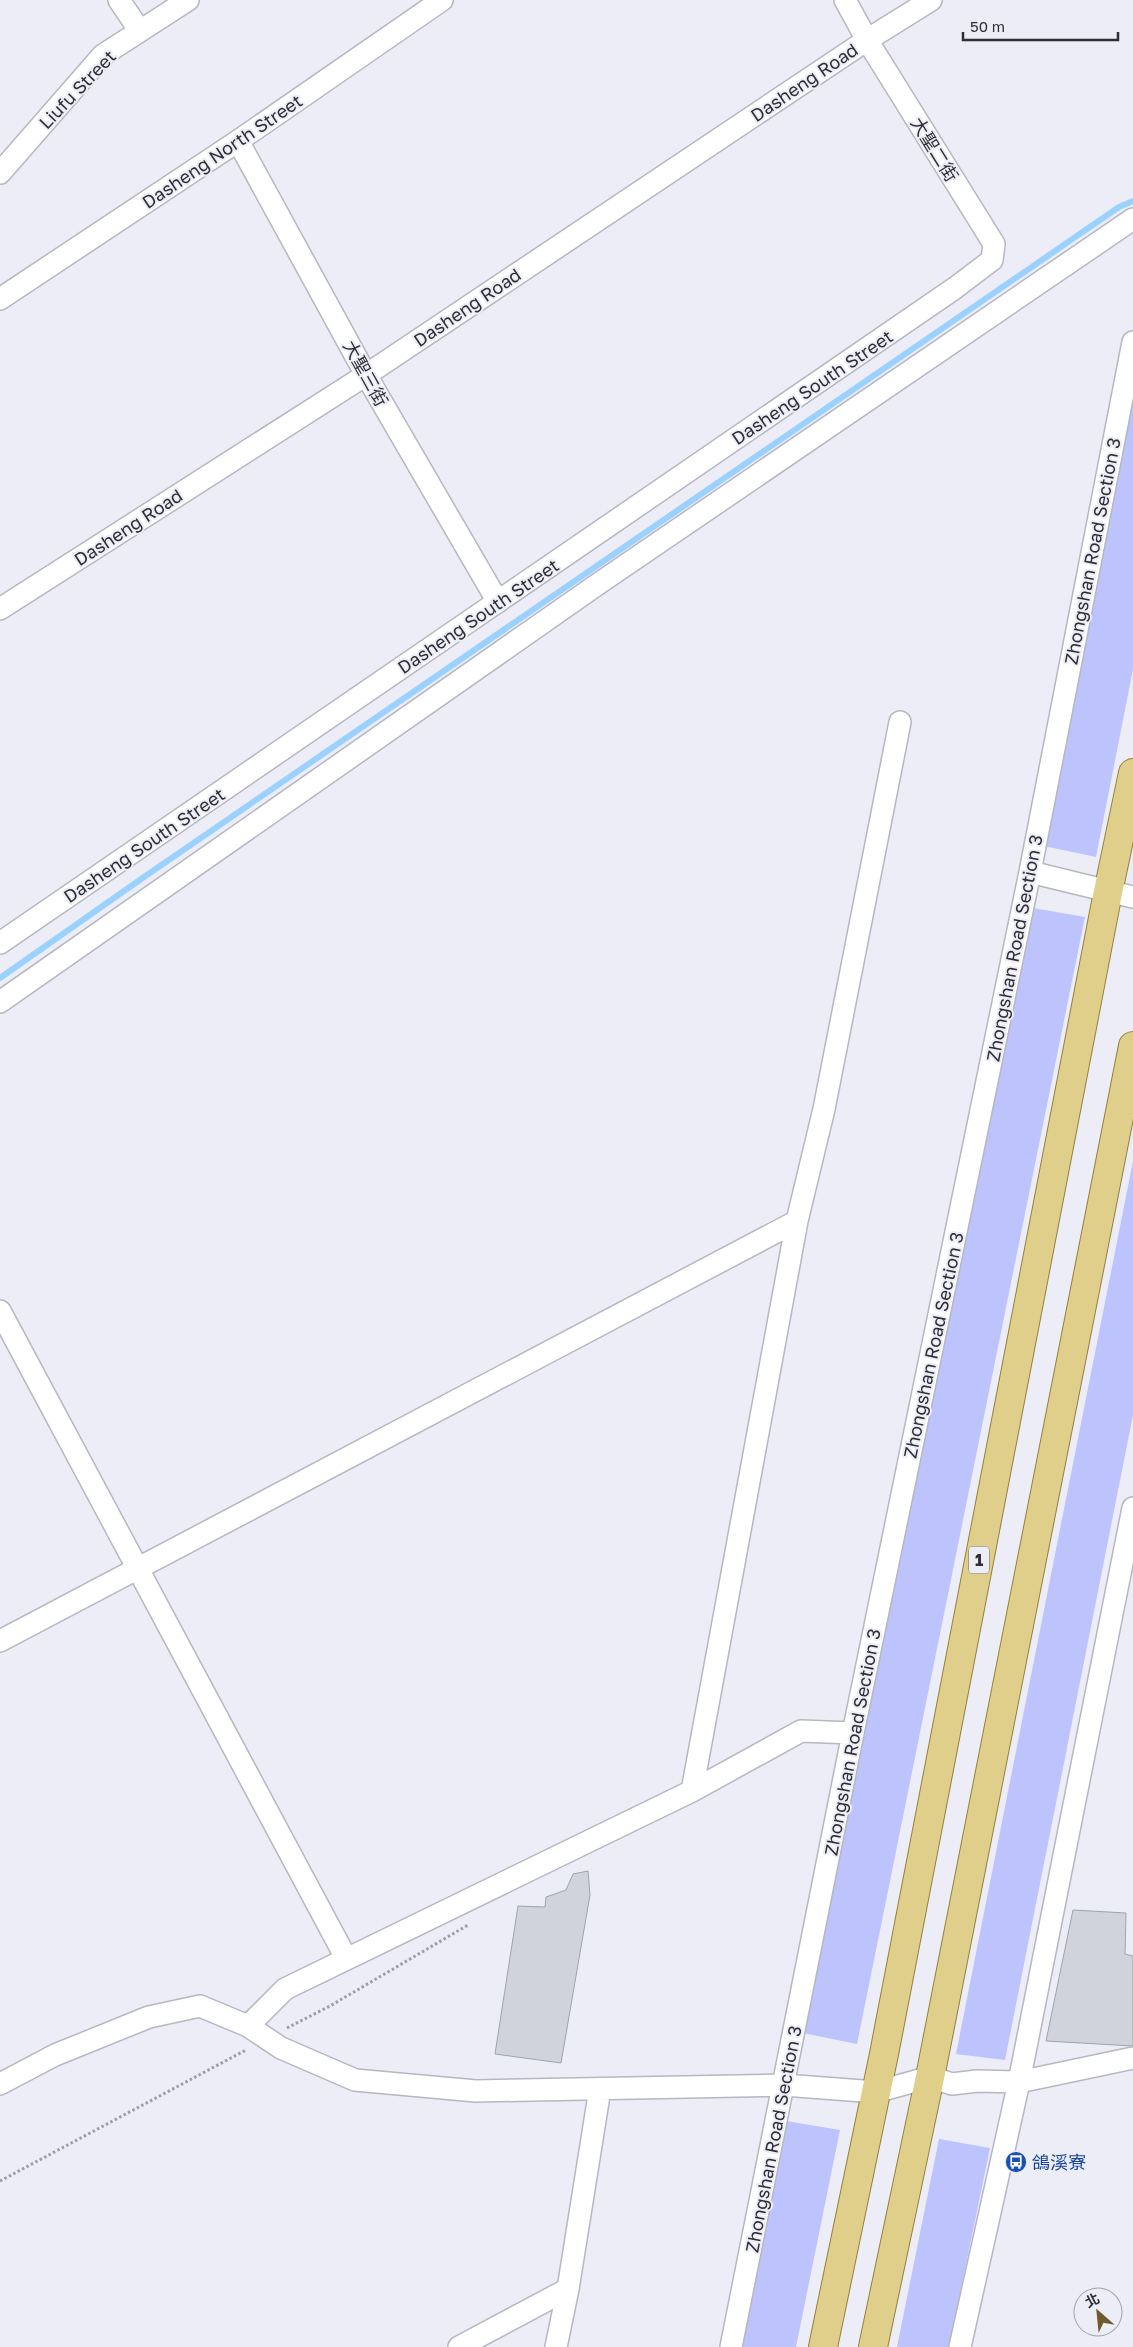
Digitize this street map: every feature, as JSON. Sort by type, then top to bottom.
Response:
[{"type":"main road","name":"1","points":[[823,2347],[1120,895],[1133,773]]},
{"type":"main road","points":[[873,2347],[930,2077],[1133,1046]]},
{"type":"street","points":[[119,0],[140,31]]},
{"type":"street","name":"Liufu Street","points":[[0,173],[104,55],[188,0]]},
{"type":"street","name":"Dasheng North Street","points":[[0,299],[238,141],[442,0]]},
{"type":"street","name":"大聖二街","points":[[845,0],[867,40],[994,244],[992,260],[955,288]]},
{"type":"street","name":"Dasheng Road","points":[[0,609],[366,375],[867,40],[931,0]]},
{"type":"street","name":"大聖三街","points":[[238,141],[366,375],[498,602]]},
{"type":"street","points":[[0,1002],[598,584],[1133,219]]},
{"type":"street","name":"Dasheng South Street","points":[[0,943],[955,288]]},
{"type":"street","name":"Zhongshan Road Section 3","points":[[731,2347],[853,1733],[1030,872],[1133,342]]},
{"type":"street","points":[[692,1791],[797,1221],[824,1108],[900,722]]},
{"type":"street","points":[[1030,872],[1120,895]]},
{"type":"street","points":[[0,1641],[797,1221]]},
{"type":"street","points":[[0,1311],[139,1567],[346,1958]]},
{"type":"street","points":[[960,2347],[1019,2082],[1133,1508]]},
{"type":"street","points":[[248,2026],[285,1989],[692,1791],[800,1730],[853,1733]]},
{"type":"street","points":[[0,2084],[55,2055],[149,2017],[200,2006],[248,2026],[281,2048],[355,2080],[476,2091],[784,2085],[876,2092],[930,2077],[952,2084],[977,2081],[1019,2082],[1133,2058]]},
{"type":"street","points":[[556,2347],[568,2289],[600,2089]]},
{"type":"street","points":[[459,2347],[568,2289]]},
{"type":"path","points":[[0,2181],[330,2006],[475,1921]]},
{"type":"shaded area","points":[[1133,383],[1133,669],[1096,857],[1044,846]]},
{"type":"shaded area","points":[[1033,908],[1085,917],[857,2044],[803,2033]]},
{"type":"shaded area","points":[[1133,1161],[1133,1415],[1005,2060],[956,2054]]},
{"type":"shaded area","points":[[786,2121],[840,2130],[796,2347],[740,2347]]},
{"type":"shaded area","points":[[939,2139],[990,2148],[949,2347],[897,2347]]},
{"type":"building","points":[[588,1871],[590,1895],[561,2063],[495,2054],[518,1906],[545,1907],[546,1897],[566,1890],[573,1874]]},
{"type":"building","points":[[1073,1910],[1126,1913],[1125,1954],[1133,1956],[1133,2046],[1046,2041]]},
{"type":"waterway","points":[[0,978],[1119,207],[1133,201]]},
{"type":"place","name":"鴿溪寮","points":[[1016,2162]]}]
